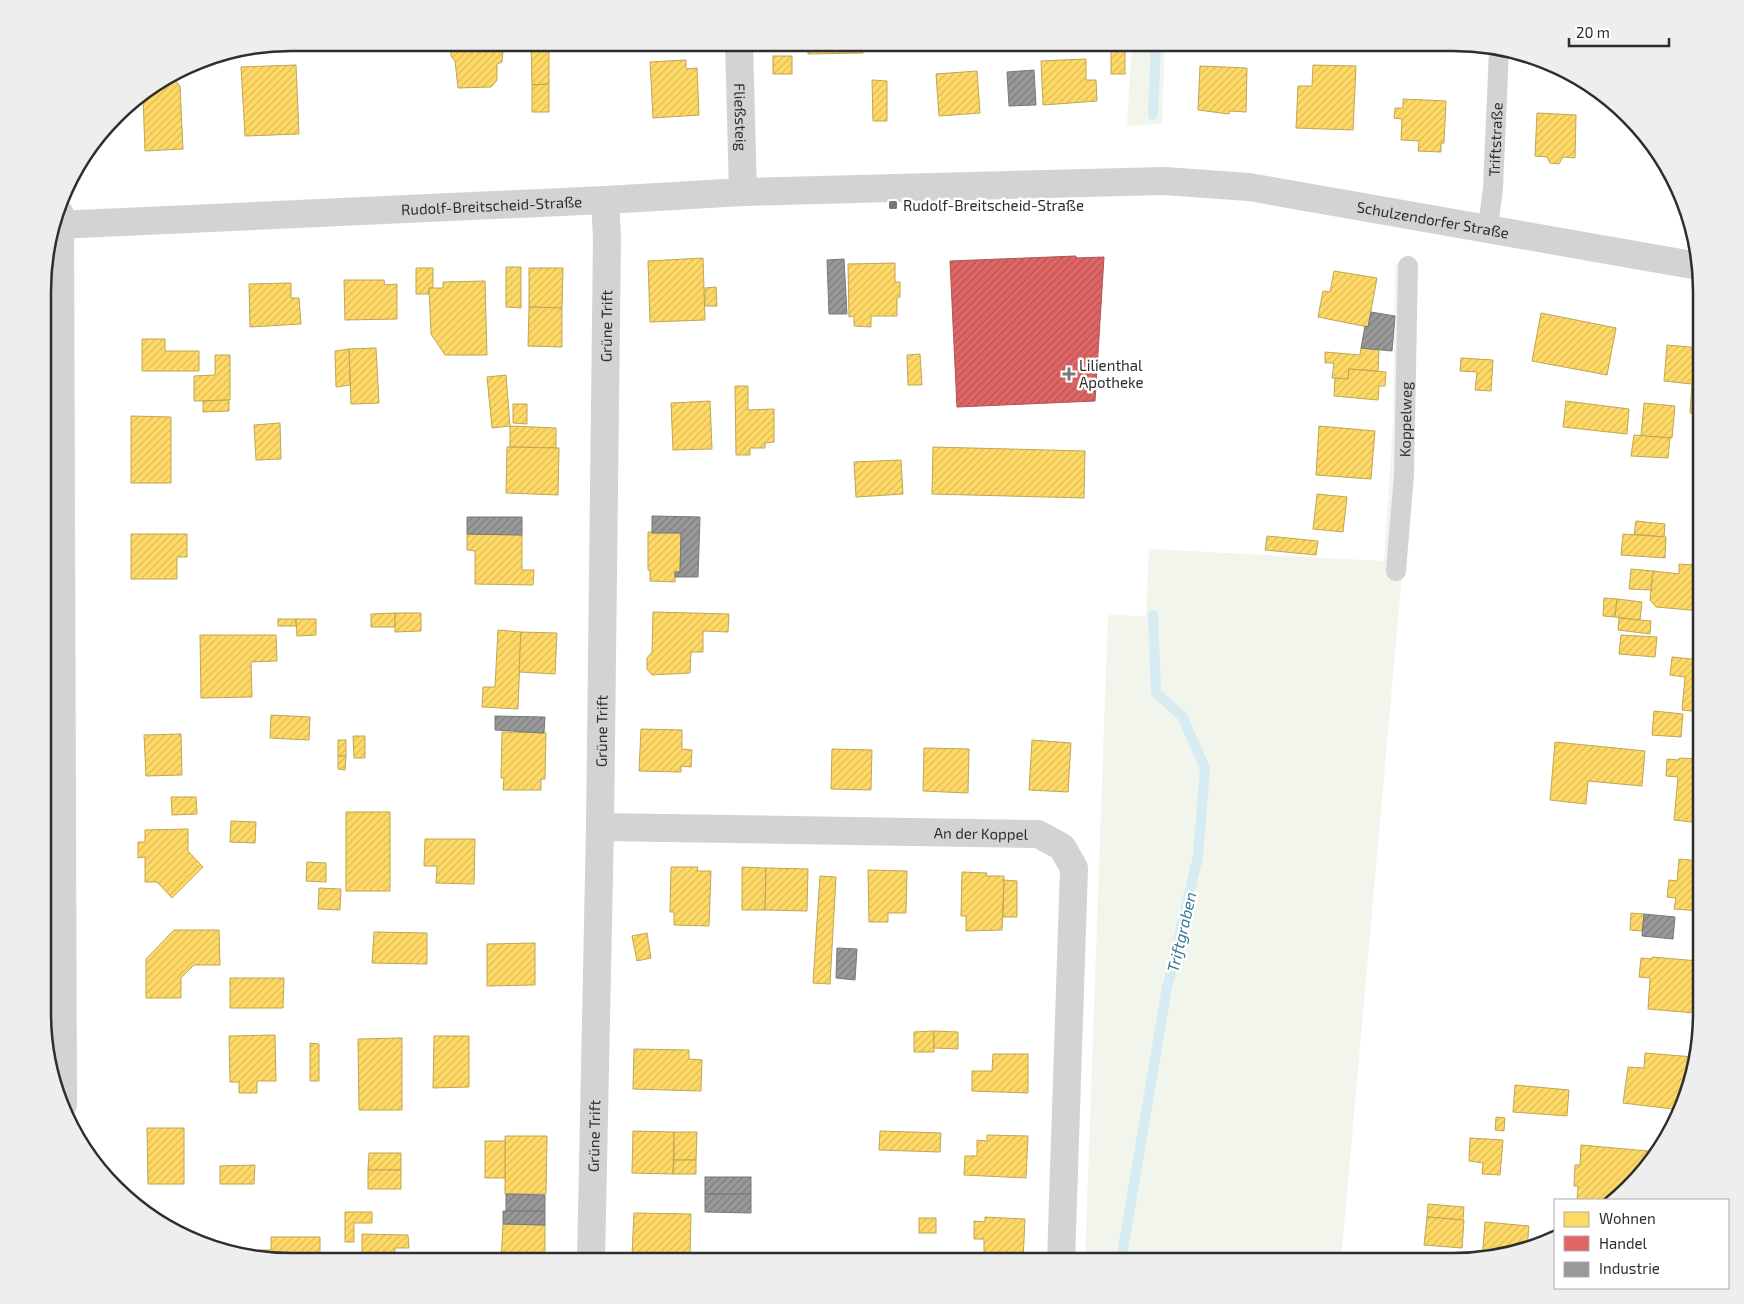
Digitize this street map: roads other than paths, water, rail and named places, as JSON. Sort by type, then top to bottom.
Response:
[{"type":"street","name":"Fließsteig","points":[[739,51],[744,192]]},
{"type":"street","name":"Rudolf-Breitscheid-Straße","points":[[62,221],[605,200],[744,192],[1167,182]]},
{"type":"street","name":"Schulzendorfer Straße","points":[[1167,182],[1249,188],[1691,265]]},
{"type":"street","name":"Grüne Trift","points":[[591,1253],[600,827],[607,236],[605,200]]},
{"type":"street","points":[[59,229],[63,1087]]},
{"type":"street","name":"An der Koppel","points":[[600,827],[1038,834],[1062,847],[1074,868],[1061,1253]]},
{"type":"lane","name":"Triftstraße","points":[[1488,228],[1494,168],[1499,56]]},
{"type":"lane","name":"Koppelweg","points":[[1396,571],[1404,474],[1408,266]]},
{"type":"waterway","points":[[1153,115],[1156,51]]},
{"type":"waterway","name":"Triftgraben","points":[[1122,1253],[1167,988],[1198,856],[1205,768],[1182,716],[1156,693],[1153,615]]},
{"type":"place","name":"Rudolf-Breitscheid-Straße","points":[[893,205]]},
{"type":"place","name":"Lilienthal Apotheke","points":[[1069,374]]}]
